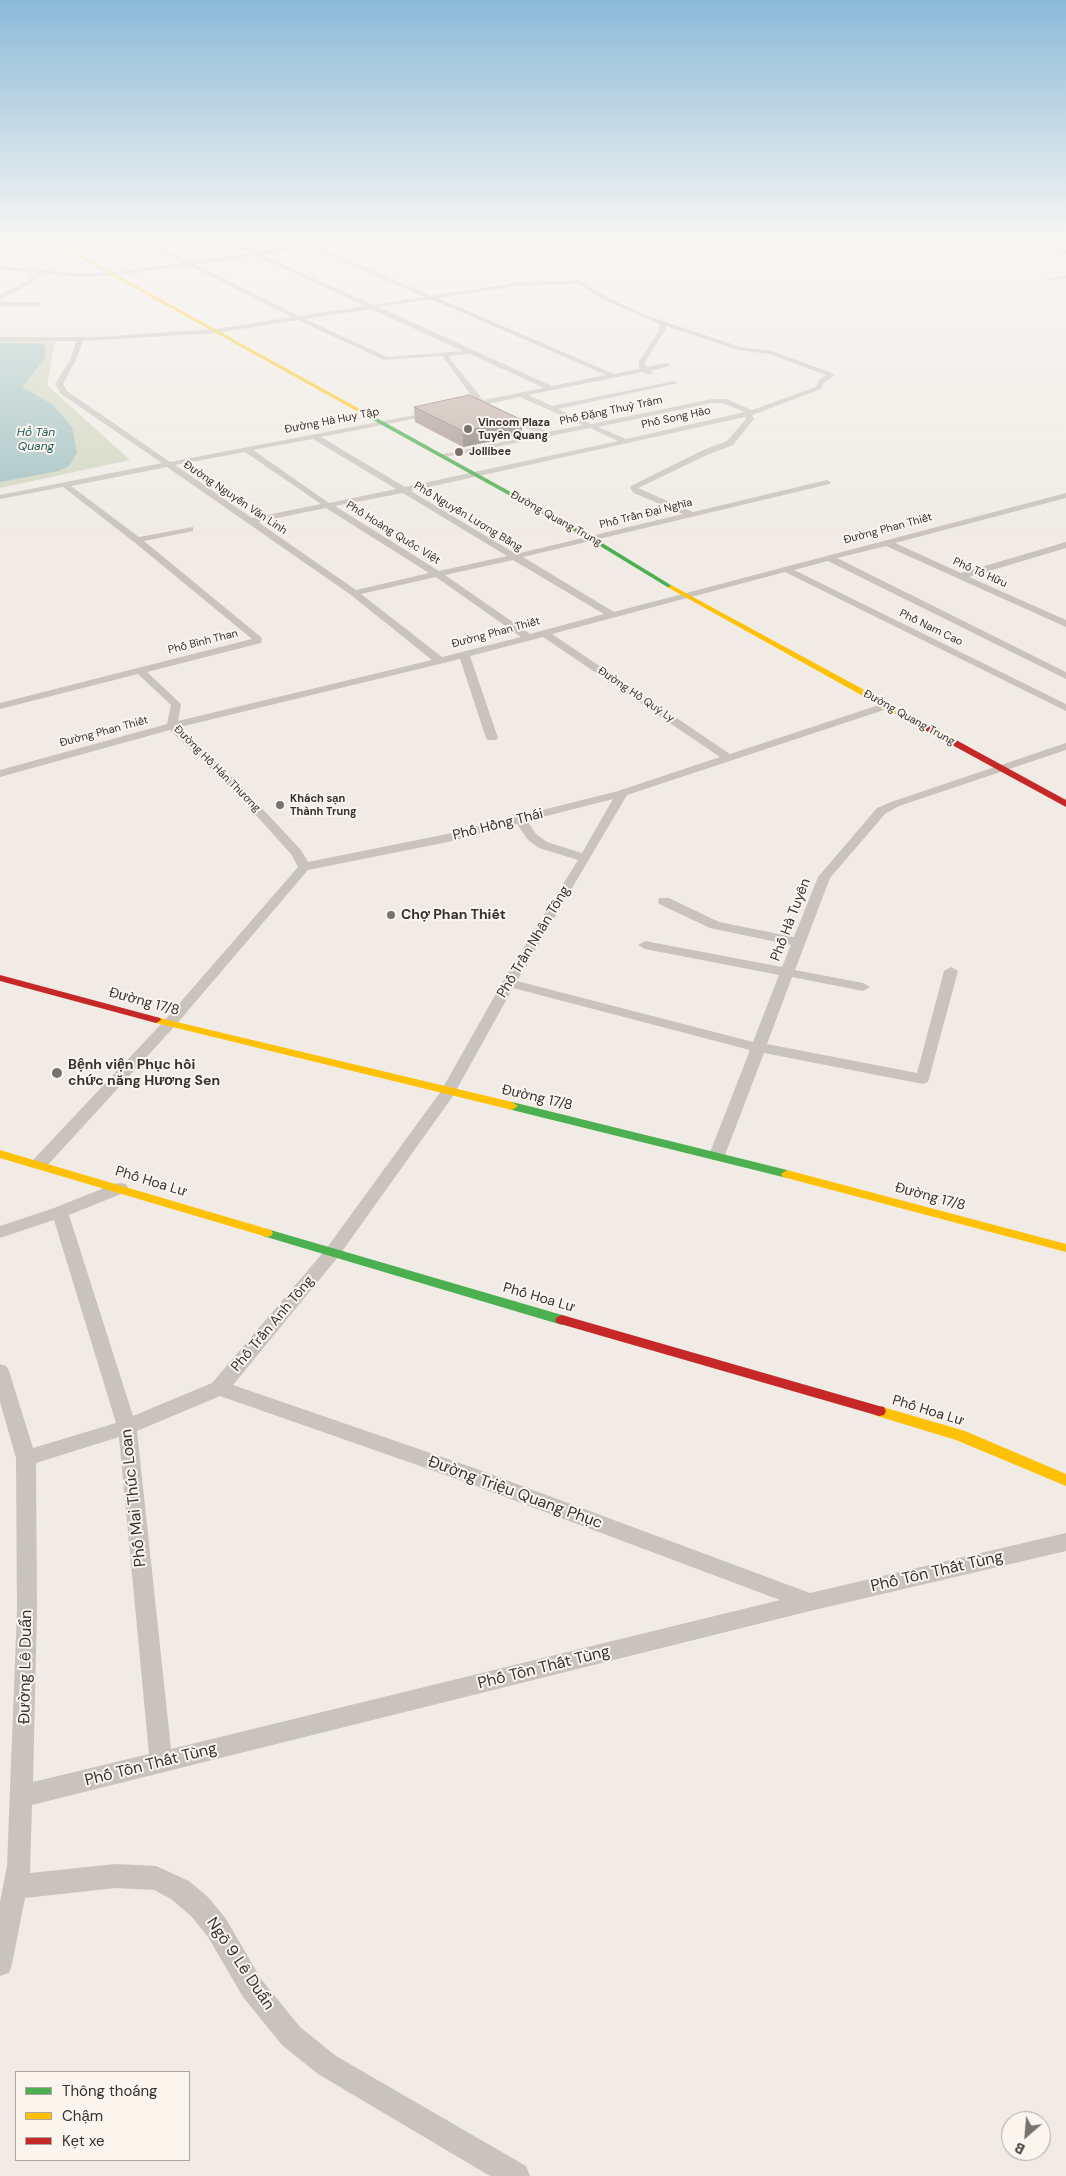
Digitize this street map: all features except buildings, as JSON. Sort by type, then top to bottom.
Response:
[{"type":"main road","name":"Đường Quang Trung","points":[[230,339],[592,539],[686,596],[1066,804]]},
{"type":"main road","name":"Đường 17/8","points":[[0,978],[169,1024],[448,1093],[717,1155],[1066,1248]]},
{"type":"main road","name":"Phố Hoa Lư","points":[[0,1154],[960,1436],[1066,1480]]},
{"type":"street","points":[[0,339],[88,339]]},
{"type":"street","name":"Đường Nguyễn Văn Linh","points":[[80,339],[73,360],[59,384],[64,392],[354,593],[440,661]]},
{"type":"street","points":[[342,339],[386,359],[469,352]]},
{"type":"street","points":[[439,339],[552,389]]},
{"type":"street","points":[[526,339],[614,376]]},
{"type":"street","points":[[643,370],[642,362],[657,339]]},
{"type":"street","name":"Phố Song Hào","points":[[252,521],[476,474],[750,413],[819,388],[821,381],[832,375],[770,352],[740,349],[709,339]]},
{"type":"street","points":[[444,355],[481,404],[547,435]]},
{"type":"street","points":[[454,409],[667,365]]},
{"type":"street","points":[[551,408],[674,383],[643,370]]},
{"type":"street","points":[[522,395],[624,441]]},
{"type":"street","name":"Phố Đặng Thuỳ Trâm","points":[[444,456],[712,401],[724,401],[750,413]]},
{"type":"street","name":"Đường Hà Huy Tập","points":[[0,497],[445,410]]},
{"type":"street","points":[[690,514],[636,491],[634,488],[695,457],[730,443],[750,419],[750,413]]},
{"type":"street","name":"Phố Nguyễn Lương Bằng","points":[[314,436],[612,615]]},
{"type":"street","name":"Phố Hoàng Quốc Việt","points":[[246,449],[327,505],[437,574],[528,637]]},
{"type":"street","name":"Phố Trần Đại Nghĩa","points":[[354,593],[592,539],[827,482]]},
{"type":"street","name":"Phố Bình Than","points":[[0,706],[257,641],[257,638],[137,540],[64,484]]},
{"type":"street","name":"Đường Phan Thiết","points":[[0,774],[172,726],[440,661],[1066,495]]},
{"type":"street","points":[[137,540],[190,529]]},
{"type":"street","name":"Phố Tố Hữu","points":[[885,542],[1066,624]]},
{"type":"street","points":[[961,576],[1066,545]]},
{"type":"street","points":[[828,558],[1066,676]]},
{"type":"street","name":"Phố Nam Cao","points":[[784,569],[1066,708]]},
{"type":"street","name":"Đường Hồ Quý Ly","points":[[544,633],[727,757]]},
{"type":"street","points":[[464,654],[492,738]]},
{"type":"street","name":"Đường Hồ Hán Thương","points":[[140,670],[176,704],[172,726],[240,791],[297,853],[304,867]]},
{"type":"street","name":"Phố Hồng Thái","points":[[304,867],[448,838],[622,793],[886,706]]},
{"type":"street","name":"Phố Hà Tuyên","points":[[717,1155],[824,877],[881,811],[895,804],[1066,746]]},
{"type":"street","name":"Phố Trần Nhân Tông","points":[[448,1093],[508,983],[622,793]]},
{"type":"street","points":[[520,819],[532,837],[543,845],[584,858]]},
{"type":"street","points":[[39,1164],[169,1024],[304,867]]},
{"type":"street","points":[[664,901],[715,925],[798,942]]},
{"type":"street","points":[[645,944],[863,987]]},
{"type":"street","points":[[508,983],[757,1047],[923,1078],[951,972]]},
{"type":"street","name":"Phố Trần Anh Tông","points":[[26,1458],[127,1428],[218,1388],[235,1371],[332,1253],[448,1093]]},
{"type":"street","points":[[0,1232],[60,1212],[120,1188]]},
{"type":"street","name":"Phố Mai Thúc Loan","points":[[60,1212],[127,1428],[161,1763]]},
{"type":"street","name":"Đường Lê Duẩn","points":[[0,1371],[26,1458],[28,1611],[19,1866],[0,1964]]},
{"type":"street","name":"Đường Triệu Quang Phục","points":[[218,1388],[468,1474],[810,1602]]},
{"type":"street","name":"Phố Tôn Thất Tùng","points":[[22,1796],[810,1602],[1066,1542]]},
{"type":"street","name":"Ngõ 9 Lê Duẩn","points":[[15,1887],[116,1876],[156,1878],[180,1890],[200,1907],[211,1921],[252,1988],[291,2036],[327,2065],[516,2176]]},
{"type":"green space","name":"Hồ Tân Quang","points":[[0,339],[55,342],[47,385],[130,460],[0,488]]},
{"type":"water","name":"Hồ Tân Quang","points":[[0,343],[44,344],[46,357],[22,387],[53,405],[72,427],[77,453],[69,466],[59,471],[0,482]]},
{"type":"traffic: fast","points":[[364,413],[592,539],[671,587]]},
{"type":"traffic: fast","points":[[512,1106],[787,1174]]},
{"type":"traffic: fast","points":[[267,1233],[562,1320]]},
{"type":"traffic: slow","points":[[229,339],[364,413]]},
{"type":"traffic: slow","points":[[671,587],[900,713]]},
{"type":"traffic: slow","points":[[156,1020],[512,1106]]},
{"type":"traffic: slow","points":[[0,1154],[267,1233]]},
{"type":"traffic: slow","points":[[787,1174],[1066,1248]]},
{"type":"traffic: slow","points":[[879,1411],[960,1435],[1066,1480]]},
{"type":"traffic: jam","points":[[900,713],[1066,804]]},
{"type":"traffic: jam","points":[[0,978],[156,1020]]},
{"type":"traffic: jam","points":[[562,1320],[879,1411]]},
{"type":"place","name":"Vincom Plaza Tuyên Quang","points":[[468,429]]},
{"type":"place","name":"Jollibee","points":[[459,452]]},
{"type":"place","name":"Khách sạn Thành Trung","points":[[280,805]]},
{"type":"place","name":"Chợ Phan Thiết","points":[[391,915]]},
{"type":"place","name":"Bệnh viện Phục hồi chức năng Hương Sen","points":[[57,1073]]}]
